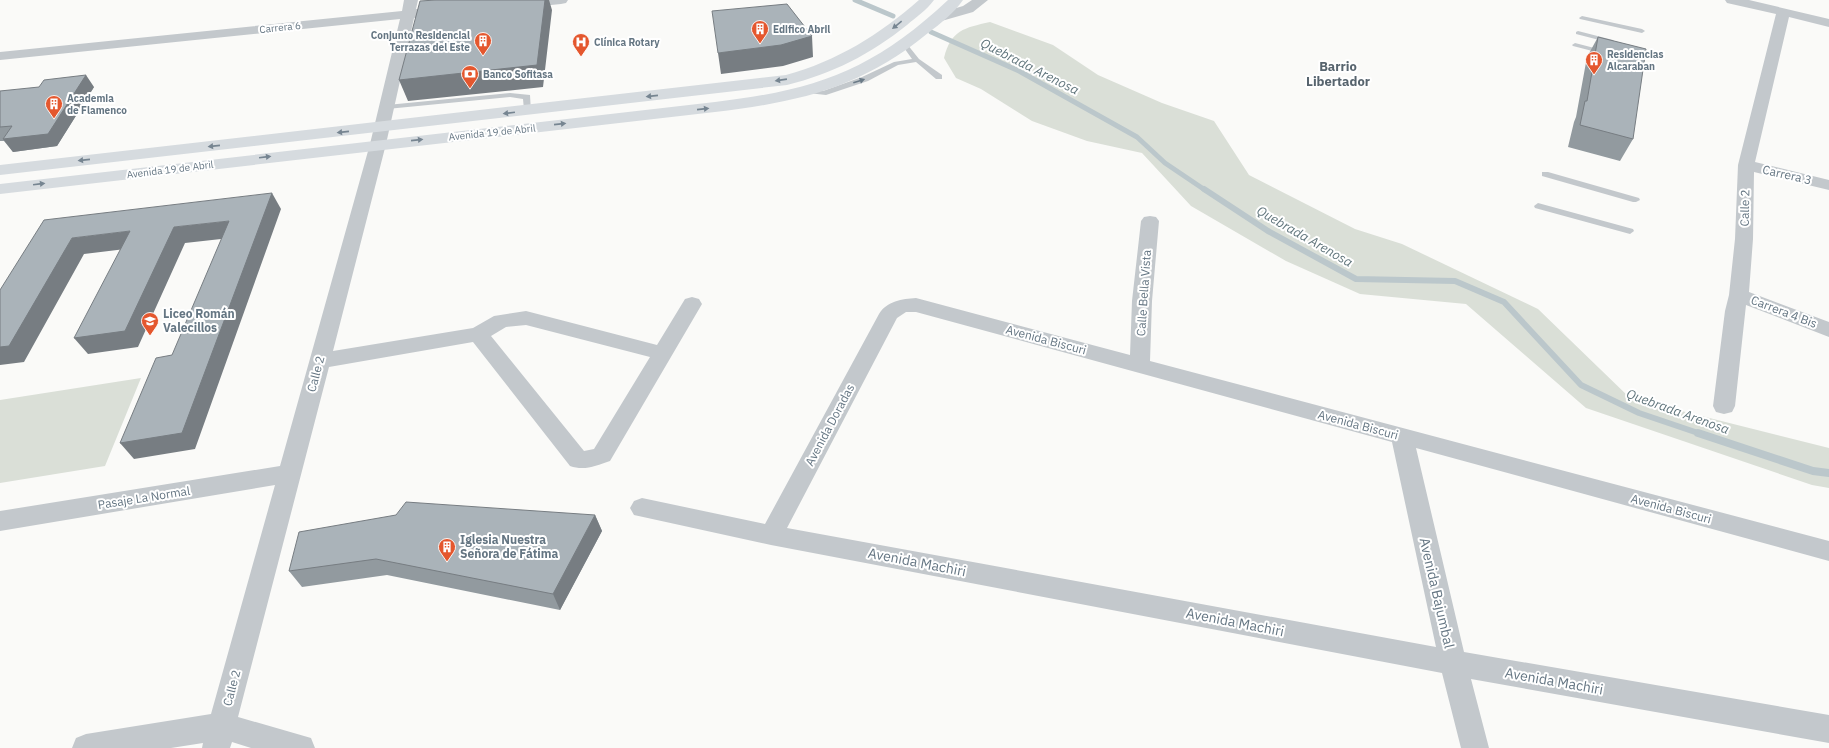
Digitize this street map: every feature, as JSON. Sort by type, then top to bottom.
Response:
[{"type":"main road","name":"Avenida 19 de Abril","points":[[0,189],[380,136],[528,110],[787,80],[838,62],[867,47],[927,0]]},
{"type":"main road","name":"Avenida 19 de Abril","points":[[0,170],[713,108],[778,98],[826,86],[881,61],[905,45],[938,18],[956,0]]},
{"type":"street","name":"Calle 2","points":[[219,737],[380,136],[412,0]]},
{"type":"street","points":[[504,6],[561,0]]},
{"type":"street","points":[[938,18],[968,9],[981,0]]},
{"type":"street","points":[[1732,0],[1829,23]]},
{"type":"street","name":"Carrera 6","points":[[0,56],[432,12]]},
{"type":"street","name":"Calle 2","points":[[1724,406],[1735,311],[1740,295],[1744,239],[1746,165],[1783,12]]},
{"type":"street","name":"Carrera 3","points":[[1746,165],[1829,185]]},
{"type":"street","name":"Calle Bella Vista","points":[[1140,365],[1142,301],[1150,221]]},
{"type":"street","name":"Carrera 4 Bis","points":[[1740,295],[1829,330]]},
{"type":"street","points":[[478,334],[578,460],[591,459],[602,454],[692,304]]},
{"type":"street","name":"Avenida Biscuri","points":[[889,314],[901,306],[916,305],[1829,552]]},
{"type":"street","name":"Avenida Doradas","points":[[771,535],[889,314]]},
{"type":"street","points":[[319,361],[478,334],[501,321],[526,318],[662,353]]},
{"type":"street","name":"Avenida Bajumbal","points":[[1402,437],[1453,663],[1474,748]]},
{"type":"street","name":"Pasaje La Normal","points":[[0,521],[289,474]]},
{"type":"street","name":"Avenida Machiri","points":[[642,508],[771,535],[1453,663],[1829,729]]},
{"type":"street","points":[[86,748],[219,737],[301,748]]},
{"type":"lane","points":[[1582,18],[1642,31]]},
{"type":"lane","points":[[1578,33],[1615,42]]},
{"type":"lane","points":[[905,45],[917,60],[939,78]]},
{"type":"lane","points":[[1575,45],[1612,54]]},
{"type":"lane","points":[[808,90],[823,93],[865,79],[896,63],[917,60]]},
{"type":"lane","points":[[386,107],[510,95],[527,96],[528,110]]},
{"type":"lane","points":[[1545,174],[1636,200]]},
{"type":"lane","points":[[1538,206],[1630,231]]},
{"type":"shaded area","points":[[990,22],[1053,45],[1098,75],[1162,103],[1214,121],[1249,175],[1355,229],[1402,244],[1538,309],[1630,398],[1829,448],[1829,488],[1812,485],[1586,408],[1466,304],[1360,294],[1286,261],[1191,206],[1142,153],[1087,141],[1032,121],[981,89],[956,78],[944,58],[950,41],[960,32],[973,26]]},
{"type":"shaded area","points":[[141,378],[105,466],[0,483],[0,400]]},
{"type":"building","name":"Conjunto Residencial Terrazas del Este","points":[[545,0],[537,65],[399,80],[420,1]]},
{"type":"building","points":[[787,4],[812,36],[781,45],[718,53],[712,11]]},
{"type":"building","points":[[1598,37],[1646,49],[1633,139],[1580,125],[1585,101],[1587,101]]},
{"type":"building","points":[[86,75],[48,134],[3,139],[12,126],[0,127],[0,91],[39,87],[44,80]]},
{"type":"building","points":[[272,193],[182,433],[120,443],[156,358],[172,355],[229,221],[174,227],[125,331],[74,338],[130,231],[72,238],[9,346],[0,347],[0,290],[44,220]]},
{"type":"building","name":"Iglesia Nuestra Señora de Fátima","points":[[406,502],[595,515],[553,594],[376,559],[289,571],[299,532],[396,515]]},
{"type":"waterway","name":"Quebrada Arenosa","points":[[855,0],[893,16]]},
{"type":"waterway","name":"Quebrada Arenosa","points":[[931,32],[1019,71],[1137,137],[1165,163],[1205,190]]},
{"type":"waterway","name":"Quebrada Arenosa","points":[[1204,189],[1268,231],[1356,279],[1455,281],[1504,302],[1581,385],[1639,413],[1700,434]]},
{"type":"waterway","name":"Quebrada Arenosa","points":[[1700,434],[1813,471],[1829,473]]},
{"type":"place","name":"Edifico Abril","points":[[760,44]]},
{"type":"place","name":"Conjunto Residencial Terrazas del Este","points":[[483,56]]},
{"type":"place","name":"Clínica Rotary","points":[[581,57]]},
{"type":"place","name":"Residencias Alcaraban","points":[[1594,75]]},
{"type":"place","name":"Banco Sofitasa","points":[[470,89]]},
{"type":"place","name":"Academia de Flamenco","points":[[54,119]]},
{"type":"place","name":"Liceo Román Valecillos","points":[[150,336]]},
{"type":"place","name":"Iglesia Nuestra Señora de Fátima","points":[[447,562]]},
{"type":"district","name":"Barrio Libertador","points":[[1338,74]]}]
